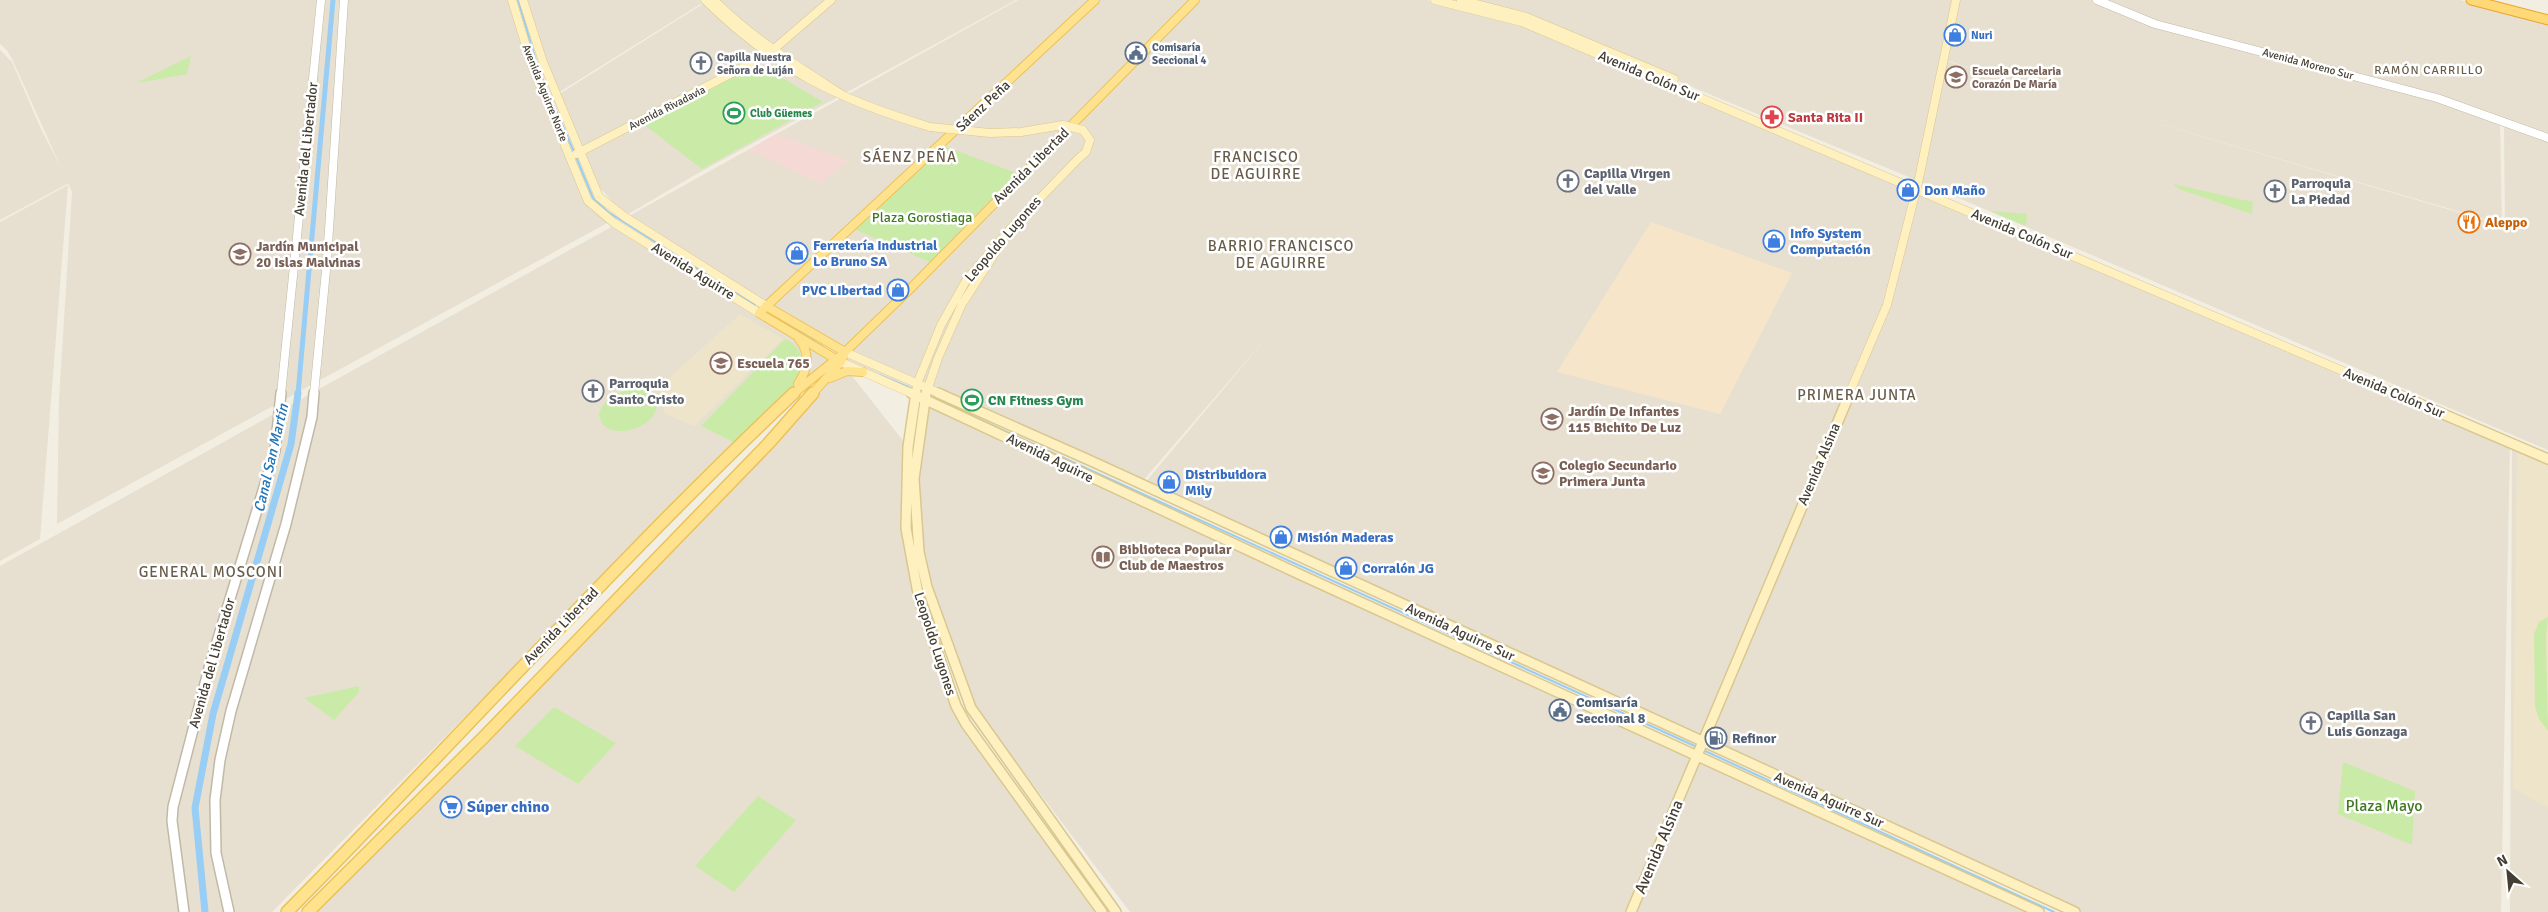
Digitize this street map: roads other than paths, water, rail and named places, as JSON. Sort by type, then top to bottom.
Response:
[{"type":"highway","points":[[2471,0],[2548,18]]},
{"type":"highway","points":[[2485,0],[2548,18]]},
{"type":"main road","name":"Avenida Aguirre Norte","points":[[512,0],[532,66],[576,154]]},
{"type":"main road","name":"Avenida Aguirre Norte","points":[[523,0],[576,154]]},
{"type":"main road","name":"Leopoldo Lugones","points":[[705,0],[728,24],[811,84],[826,92],[843,96],[884,114],[930,127],[990,133],[1072,126],[1083,130],[1090,140],[1090,145],[1078,159],[1024,215],[967,279],[941,325],[917,384],[920,398],[915,454],[915,529],[926,587],[964,695],[977,718],[1116,912]]},
{"type":"main road","name":"Leopoldo Lugones","points":[[714,0],[770,53]]},
{"type":"main road","name":"Avenida Rivadavia","points":[[576,154],[770,53],[831,0]]},
{"type":"main road","name":"Sáenz Peña","points":[[763,309],[1095,0]]},
{"type":"main road","name":"Avenida Libertad","points":[[288,912],[412,785],[505,683],[766,420],[787,399],[840,358],[1195,0]]},
{"type":"main road","name":"Avenida Colón Sur","points":[[1435,0],[1522,22],[2548,459]]},
{"type":"main road","name":"Avenida Colón Sur","points":[[1461,0],[1526,16],[1674,79]]},
{"type":"main road","name":"Avenida Alsina","points":[[1631,912],[1786,540],[1887,305],[1916,189],[1956,0]]},
{"type":"main road","name":"Avenida Aguirre","points":[[576,154],[585,194],[593,207],[614,223],[763,309],[840,358]]},
{"type":"main road","name":"Leopoldo Lugones","points":[[1024,215],[994,254],[962,304],[927,388],[920,398],[908,447],[906,528],[919,599],[956,706],[966,724],[1102,912]]},
{"type":"main road","name":"Avenida Aguirre","points":[[763,309],[793,333],[840,358]]},
{"type":"main road","points":[[787,399],[803,377],[808,352],[793,333]]},
{"type":"main road","name":"Avenida Libertad","points":[[308,912],[483,738],[784,427],[821,385],[840,358]]},
{"type":"main road","points":[[840,358],[863,372],[920,398]]},
{"type":"main road","name":"Avenida Aguirre Sur","points":[[840,358],[927,388],[1098,464],[2039,912]]},
{"type":"main road","points":[[821,385],[839,373],[863,372]]},
{"type":"main road","name":"Avenida Aguirre","points":[[920,398],[977,423],[1129,496]]},
{"type":"main road","points":[[766,420],[778,420],[784,427]]},
{"type":"main road","name":"Avenida Aguirre Sur","points":[[1129,496],[1700,750],[2075,912]]},
{"type":"street","name":"Avenida del Libertador","points":[[184,912],[172,821],[173,807],[209,668],[275,451],[321,0]]},
{"type":"street","name":"Avenida del Libertador","points":[[229,912],[216,853],[214,828],[216,790],[231,711],[286,524],[312,418],[327,260],[344,0]]},
{"type":"street","name":"Avenida Moreno Sur","points":[[2097,0],[2155,24],[2437,98],[2548,138]]},
{"type":"waterway","name":"Canal San Martín","points":[[298,394],[333,0]]},
{"type":"waterway","points":[[518,0],[539,71],[574,152]]},
{"type":"waterway","points":[[576,157],[593,198],[608,212],[755,305]]},
{"type":"waterway","points":[[774,316],[822,346]]},
{"type":"waterway","points":[[879,375],[908,387]]},
{"type":"waterway","name":"Canal San Martín","points":[[205,912],[195,808],[213,714],[291,444],[298,393]]},
{"type":"waterway","points":[[939,401],[1697,747]]},
{"type":"waterway","points":[[1703,750],[2054,912]]},
{"type":"place","name":"Nuri","points":[[1955,35]]},
{"type":"place","name":"Comisaría Seccional 4","points":[[1136,53]]},
{"type":"place","name":"Capilla Nuestra Señora de Luján","points":[[701,63]]},
{"type":"place","name":"Escuela Carcelaria Corazón De María","points":[[1956,77]]},
{"type":"place","name":"Club Güemes","points":[[734,113]]},
{"type":"place","name":"Santa Rita II","points":[[1772,117]]},
{"type":"place","name":"Capilla Virgen del Valle","points":[[1568,181]]},
{"type":"place","name":"Don Maño","points":[[1908,190]]},
{"type":"place","name":"Parroquia La Piedad","points":[[2275,191]]},
{"type":"place","name":"Aleppo","points":[[2469,222]]},
{"type":"place","name":"Info System Computación","points":[[1774,241]]},
{"type":"place","name":"Ferretería Industrial Lo Bruno SA","points":[[797,253]]},
{"type":"place","name":"Jardín Municipal 20 Islas Malvinas","points":[[240,254]]},
{"type":"place","name":"PVC LIbertad","points":[[898,290]]},
{"type":"place","name":"Escuela 765","points":[[721,363]]},
{"type":"place","name":"Parroquia Santo Cristo","points":[[593,391]]},
{"type":"place","name":"CN Fitness Gym","points":[[972,400]]},
{"type":"place","name":"Jardín De Infantes 115 Bichito De Luz","points":[[1552,419]]},
{"type":"place","name":"Colegio Secundario Primera Junta","points":[[1543,473]]},
{"type":"place","name":"Distribuidora Mily","points":[[1169,482]]},
{"type":"place","name":"Misión Maderas","points":[[1281,537]]},
{"type":"place","name":"Biblioteca Popular Club de Maestros","points":[[1103,557]]},
{"type":"place","name":"Corralón JG","points":[[1346,568]]},
{"type":"place","name":"Comisaría Seccional 8","points":[[1560,710]]},
{"type":"place","name":"Capilla San Luis Gonzaga","points":[[2311,723]]},
{"type":"place","name":"Refinor","points":[[1716,738]]},
{"type":"place","name":"Súper chino","points":[[451,807]]},
{"type":"district","name":"RAMÓN CARRILLO","points":[[2429,70]]},
{"type":"district","name":"SÁENZ PEÑA","points":[[910,157]]},
{"type":"district","name":"FRANCISCO DE AGUIRRE","points":[[1256,166]]},
{"type":"district","name":"BARRIO FRANCISCO DE AGUIRRE","points":[[1281,254]]},
{"type":"district","name":"PRIMERA JUNTA","points":[[1857,395]]},
{"type":"district","name":"GENERAL MOSCONI","points":[[211,572]]},
{"type":"park label","name":"Plaza Gorostiaga","points":[[922,217]]},
{"type":"park label","name":"Plaza Mayo","points":[[2384,806]]}]
